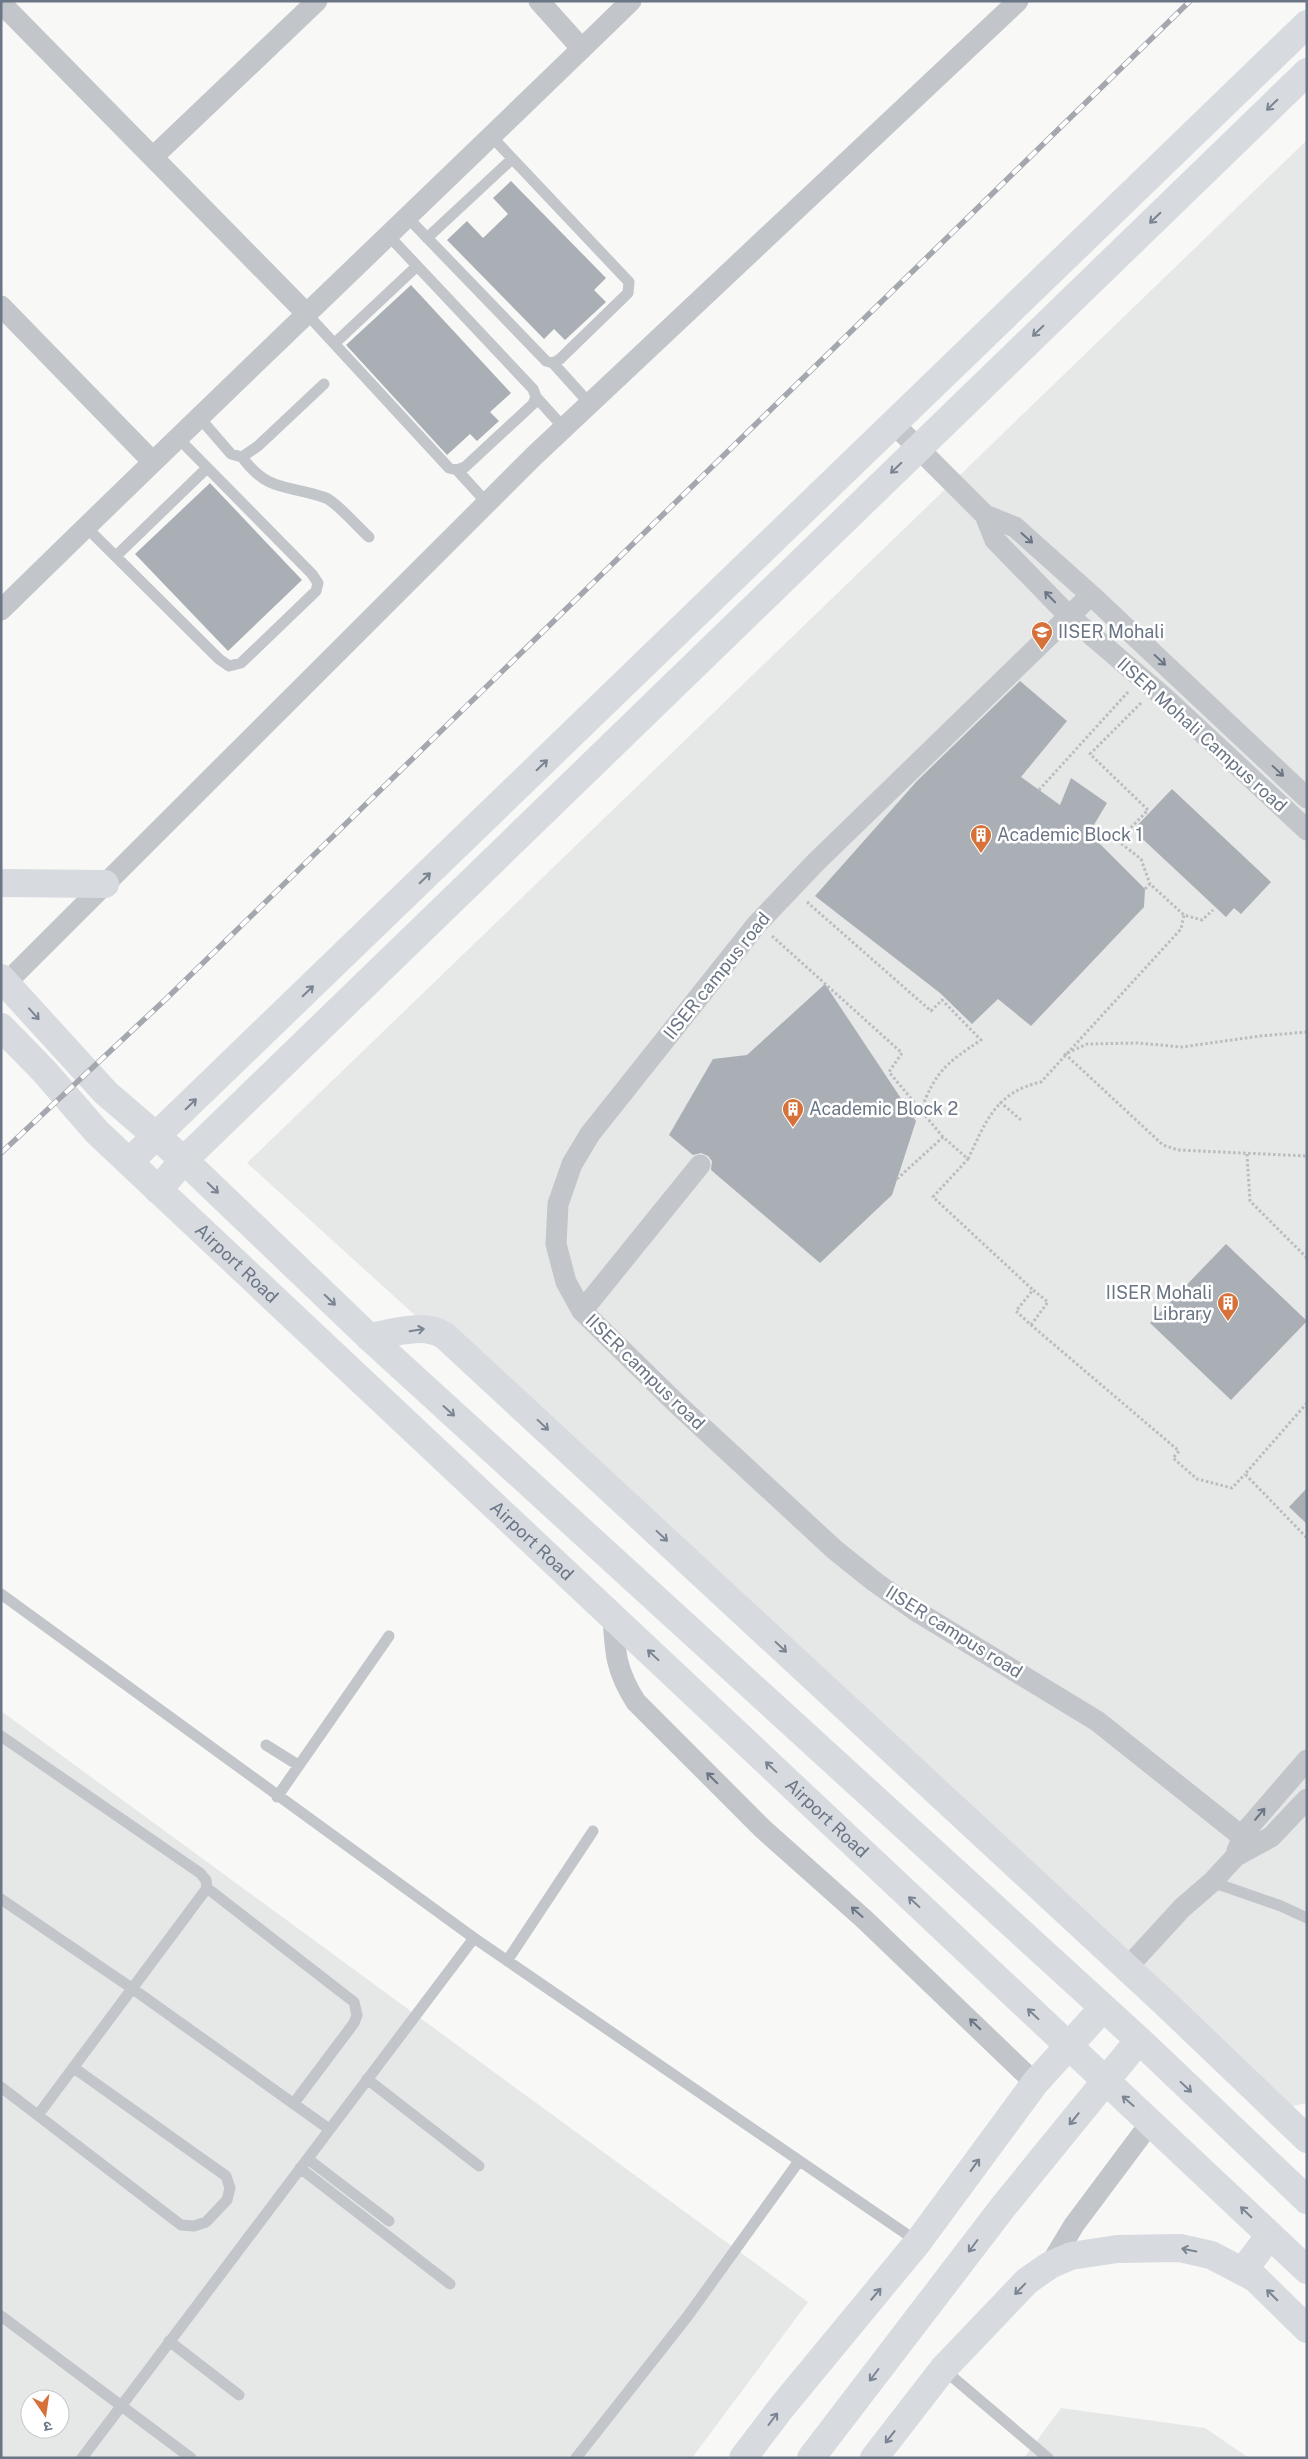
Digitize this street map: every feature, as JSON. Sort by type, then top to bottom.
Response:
[{"type":"main road","points":[[129,1162],[1307,24]]},
{"type":"main road","points":[[158,1190],[184,1160],[1307,72]]},
{"type":"main road","points":[[1,883],[105,884]]},
{"type":"main road","points":[[4,980],[106,1092],[156,1138],[184,1160],[369,1337],[1102,2009],[1139,2040],[1307,2200]]},
{"type":"main road","name":"Airport Road","points":[[1,1027],[97,1132],[1068,2048],[1151,2122],[1307,2270]]},
{"type":"main road","points":[[369,1337],[426,1328],[436,1330],[445,1336],[1126,1969],[1166,2004],[1307,2139]]},
{"type":"main road","points":[[743,2458],[781,2408],[918,2242],[1034,2083],[1102,2009]]},
{"type":"main road","points":[[810,2458],[1003,2207],[1139,2040]]},
{"type":"main road","points":[[1243,2271],[1270,2236]]},
{"type":"main road","points":[[874,2458],[943,2369],[1027,2281],[1050,2265],[1071,2256],[1117,2249],[1180,2248],[1211,2254],[1255,2278],[1307,2329]]},
{"type":"street","points":[[153,157],[317,1]]},
{"type":"street","points":[[539,1],[582,49]]},
{"type":"street","points":[[1,610],[152,461],[408,218],[631,1]]},
{"type":"street","points":[[4,980],[105,884],[564,428],[1018,1]]},
{"type":"street","points":[[1,3],[306,314]]},
{"type":"street","points":[[1,306],[152,461]]},
{"type":"street","points":[[894,424],[985,515]]},
{"type":"street","name":"IISER Mohali Campus road","points":[[985,515],[1015,527],[1091,595],[1307,798]]},
{"type":"street","name":"IISER Mohali Campus road","points":[[985,515],[995,540],[1069,616],[1165,698],[1307,830]]},
{"type":"street","name":"IISER campus road","points":[[1091,595],[816,862],[765,930],[590,1134],[572,1164],[558,1204],[556,1244],[566,1282],[582,1311],[677,1404],[835,1550],[916,1611],[1051,1691],[1096,1721],[1244,1847]]},
{"type":"street","points":[[582,1311],[700,1165]]},
{"type":"street","points":[[613,1617],[615,1653],[622,1681],[636,1702],[763,1829],[864,1919],[1034,2083]]},
{"type":"street","points":[[1126,1969],[1182,1908],[1212,1882],[1244,1847],[1307,1760]]},
{"type":"street","points":[[1244,1847],[1275,1833],[1307,1799]]},
{"type":"street","points":[[1050,2265],[1074,2225],[1151,2122]]},
{"type":"lane","points":[[408,218],[546,361],[553,362],[560,359],[628,293],[629,282],[492,137]]},
{"type":"lane","points":[[427,238],[512,158]]},
{"type":"lane","points":[[388,235],[533,389],[536,396],[564,428]]},
{"type":"lane","points":[[334,343],[417,266]]},
{"type":"lane","points":[[306,314],[449,468],[457,470],[487,503]]},
{"type":"lane","points":[[553,362],[590,404]]},
{"type":"lane","points":[[242,457],[258,446],[324,384]]},
{"type":"lane","points":[[457,470],[465,467],[526,411],[533,404],[536,396]]},
{"type":"lane","points":[[199,417],[231,454],[242,457],[257,476],[273,485],[328,498],[369,538]]},
{"type":"lane","points":[[86,527],[219,659],[229,666],[241,663],[316,591],[318,583],[312,574],[177,437]]},
{"type":"lane","points":[[116,556],[207,468]]},
{"type":"lane","points":[[1,1594],[474,1938],[918,2242]]},
{"type":"lane","points":[[277,1796],[389,1636]]},
{"type":"lane","points":[[1,1736],[200,1873],[206,1880],[207,1888],[38,2115]]},
{"type":"lane","points":[[266,1745],[298,1765]]},
{"type":"lane","points":[[507,1960],[593,1831]]},
{"type":"lane","points":[[1212,1882],[1281,1906],[1307,1918]]},
{"type":"lane","points":[[207,1888],[354,2002],[357,2015],[354,2023],[294,2103]]},
{"type":"lane","points":[[1,1900],[133,1989],[329,2129]]},
{"type":"lane","points":[[82,2458],[474,1938]]},
{"type":"lane","points":[[1,2087],[181,2225],[194,2226],[206,2222],[227,2200],[230,2188],[226,2176],[74,2068]]},
{"type":"lane","points":[[367,2079],[479,2166]]},
{"type":"lane","points":[[308,2159],[389,2221]]},
{"type":"lane","points":[[576,2458],[688,2317],[799,2161]]},
{"type":"lane","points":[[300,2168],[450,2284]]},
{"type":"lane","points":[[1,2316],[191,2458]]},
{"type":"lane","points":[[169,2341],[239,2395]]},
{"type":"lane","points":[[943,2369],[1048,2458]]},
{"type":"path","points":[[1039,790],[1131,689]]},
{"type":"path","points":[[1137,695],[1144,701],[1090,754],[1148,810],[1118,841],[1141,859],[1150,884],[1184,916],[1202,920],[1213,910]]},
{"type":"path","points":[[1145,889],[1150,884]]},
{"type":"path","points":[[799,908],[806,901],[931,1012],[942,1000],[981,1040],[942,1068],[929,1088],[920,1112]]},
{"type":"path","points":[[1031,1325],[1048,1302],[933,1197],[968,1159],[991,1112],[1000,1102],[1023,1086],[1041,1082],[1181,929],[1184,916]]},
{"type":"path","points":[[765,930],[778,929]]},
{"type":"path","points":[[765,930],[902,1053],[889,1072],[920,1112],[968,1159]]},
{"type":"path","points":[[1065,1054],[1087,1044],[1138,1043],[1182,1047],[1260,1036],[1307,1032]]},
{"type":"path","points":[[1065,1054],[1163,1145],[1178,1150],[1307,1156]]},
{"type":"path","points":[[1000,1102],[1021,1120]]},
{"type":"path","points":[[897,1179],[943,1136]]},
{"type":"path","points":[[1247,1154],[1250,1201],[1307,1258]]},
{"type":"path","points":[[1034,1290],[1016,1311],[1179,1451],[1173,1458],[1197,1479],[1232,1488],[1307,1403]]},
{"type":"path","points":[[1245,1474],[1307,1538]]},
{"type":"shaded area","name":"IISER Mohali","points":[[1307,140],[1307,2103],[1289,2107],[247,1163]]},
{"type":"shaded area","points":[[1,1711],[808,2302],[692,2458],[1,2458]]},
{"type":"shaded area","points":[[1061,2408],[1205,2428],[1249,2458],[1024,2458]]},
{"type":"building","points":[[511,181],[606,278],[594,290],[606,302],[565,340],[554,329],[544,339],[447,240],[467,221],[483,238],[508,214],[493,198]]},
{"type":"building","points":[[411,285],[511,393],[490,412],[499,421],[477,441],[470,434],[447,455],[346,345]]},
{"type":"building","points":[[210,483],[302,580],[228,651],[135,554]]},
{"type":"building","name":"Academic Block 1","points":[[1020,681],[1067,721],[1021,777],[1060,805],[1071,778],[1107,803],[1089,833],[1145,889],[1144,907],[1031,1026],[998,999],[972,1024],[940,993],[815,896],[917,781]]},
{"type":"building","points":[[1172,789],[1271,882],[1241,914],[1234,908],[1226,917],[1133,830]]},
{"type":"building","name":"Academic Block 2","points":[[825,984],[916,1121],[892,1195],[820,1263],[711,1170],[712,1161],[708,1156],[701,1153],[693,1155],[669,1135],[713,1059],[747,1055]]},
{"type":"building","name":"IISER Mohali Library","points":[[1226,1244],[1307,1321],[1231,1400],[1150,1323]]},
{"type":"building","points":[[1307,1488],[1307,1524],[1289,1507]]},
{"type":"railway","points":[[1,1153],[166,999],[1190,1]]},
{"type":"place","name":"IISER Mohali","points":[[1042,651]]},
{"type":"place","name":"Academic Block 1","points":[[981,854]]},
{"type":"place","name":"Academic Block 2","points":[[793,1128]]},
{"type":"place","name":"IISER Mohali Library","points":[[1228,1322]]}]
